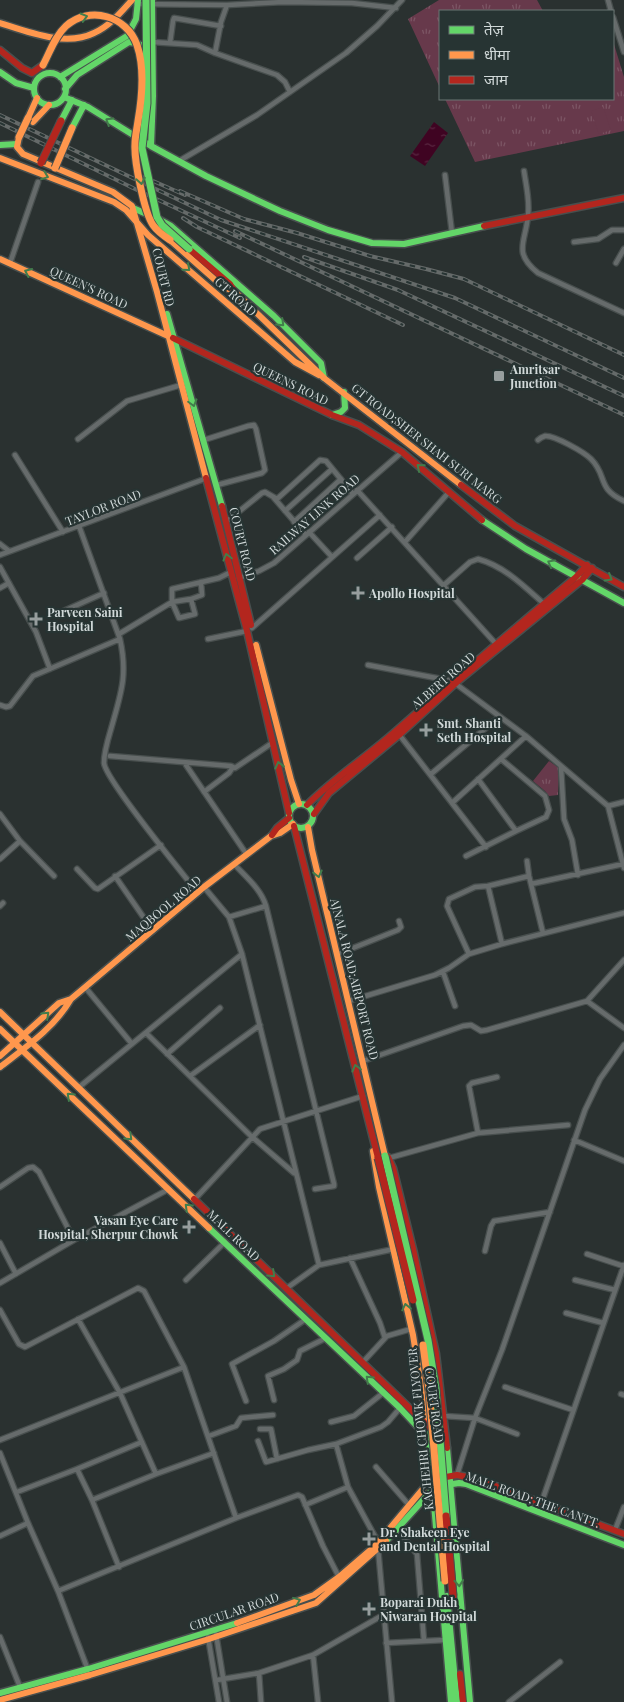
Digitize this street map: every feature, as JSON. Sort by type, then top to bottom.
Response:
[{"type":"main road","points":[[0,23],[34,33],[65,38],[88,36],[103,28],[135,1]]},
{"type":"main road","points":[[60,77],[127,36],[136,19],[135,1]]},
{"type":"main road","points":[[150,1],[152,46],[151,146]]},
{"type":"main road","points":[[150,1],[147,103],[142,148],[157,217],[189,249],[230,284],[235,292]]},
{"type":"main road","points":[[0,57],[21,72],[32,73],[43,65],[61,32],[72,21],[80,17],[98,14],[107,16],[116,20],[130,31],[137,45],[140,62],[140,104],[135,148],[145,204],[152,223],[159,232],[222,286],[235,292]]},
{"type":"main road","points":[[65,89],[74,78],[129,42],[152,46]]},
{"type":"main road","points":[[0,50],[22,68],[32,73]]},
{"type":"main road","points":[[1,69],[21,85],[34,88]]},
{"type":"main road","points":[[31,120],[49,105],[59,102],[64,97],[64,81],[56,74],[45,74],[37,80],[34,88],[40,102],[49,105]]},
{"type":"main road","points":[[64,97],[84,105],[178,162],[280,211],[328,230],[372,243],[404,244],[528,216],[624,198]]},
{"type":"main road","points":[[37,98],[31,120],[20,140],[23,154],[113,192],[133,207],[171,226],[274,316],[321,362],[324,378]]},
{"type":"main road","points":[[41,163],[72,100]]},
{"type":"main road","points":[[55,168],[84,105]]},
{"type":"main road","points":[[0,145],[20,140]]},
{"type":"main road","name":"GT ROAD","points":[[0,158],[114,202],[126,210],[148,235],[295,362],[324,378]]},
{"type":"main road","name":"COURT RD","points":[[133,207],[168,336]]},
{"type":"main road","name":"QUEEN'S ROAD","points":[[1,261],[10,263],[168,336]]},
{"type":"main road","name":"COURT ROAD","points":[[157,292],[162,299],[176,340],[204,440],[210,478],[217,485],[226,522],[235,577]]},
{"type":"main road","name":"GT ROAD;SHER SHAH SURI MARG","points":[[235,292],[324,378],[344,392],[378,422],[515,526],[624,587]]},
{"type":"main road","name":"COURT ROAD","points":[[168,336],[210,478],[291,780],[303,804]]},
{"type":"main road","name":"QUEENS ROAD","points":[[168,336],[332,415],[359,425],[402,452]]},
{"type":"main road","points":[[332,415],[341,413],[344,410],[346,404],[344,392]]},
{"type":"main road","points":[[371,431],[378,422]]},
{"type":"main road","name":"GT ROAD;SHER SHAH SURI MARG","points":[[402,452],[476,516],[526,549],[624,603]]},
{"type":"main road","name":"ALBERT ROAD","points":[[454,682],[579,578],[589,567]]},
{"type":"main road","name":"ALBERT ROAD","points":[[314,814],[330,794],[496,644],[579,578]]},
{"type":"main road","name":"COURT ROAD","points":[[249,629],[291,820],[369,1116],[374,1165],[394,1249],[422,1384],[429,1439],[445,1640],[452,1702]]},
{"type":"main road","name":"ALBERT ROAD","points":[[303,804],[398,733]]},
{"type":"main road","points":[[303,804],[314,814],[312,823],[298,828],[291,820],[295,805],[303,804]]},
{"type":"main road","name":"MAQBOOL ROAD","points":[[15,1044],[59,1003],[71,999],[234,864],[271,836],[280,833],[291,820]]},
{"type":"main road","name":"AJNALA ROAD;AIRPORT ROAD","points":[[308,826],[312,850],[380,1137]]},
{"type":"main road","name":"MAQBOOL ROAD","points":[[21,1050],[31,1043],[66,1009],[71,999]]},
{"type":"main road","name":"MALL ROAD","points":[[0,1012],[427,1424],[447,1448]]},
{"type":"main road","name":"MALL ROAD","points":[[0,1028],[400,1408],[429,1439]]},
{"type":"main road","points":[[0,1056],[15,1044]]},
{"type":"main road","points":[[0,1067],[21,1050]]},
{"type":"main road","name":"KACHEHRI CHOWK FLYOVER","points":[[369,1116],[384,1158]]},
{"type":"main road","name":"KACHEHRI CHOWK FLYOVER","points":[[380,1137],[428,1340],[436,1389],[450,1596]]},
{"type":"main road","name":"COURT ROAD","points":[[384,1158],[393,1168],[434,1346],[452,1478],[470,1702]]},
{"type":"main road","name":"MALL ROAD; THE CANTT.","points":[[432,1478],[466,1476],[624,1534]]},
{"type":"main road","name":"CIRCULAR ROAD","points":[[378,1545],[432,1478]]},
{"type":"main road","name":"MALL ROAD; THE CANTT.","points":[[432,1488],[452,1478],[624,1545]]},
{"type":"main road","name":"CIRCULAR ROAD","points":[[0,1700],[316,1604],[340,1579],[397,1529],[423,1501],[432,1488]]},
{"type":"main road","points":[[450,1596],[457,1702]]},
{"type":"main road","points":[[450,1596],[463,1702]]},
{"type":"main road","name":"CIRCULAR ROAD","points":[[0,1693],[89,1672]]},
{"type":"street","points":[[178,162],[257,115],[346,53],[396,8],[402,0]]},
{"type":"street","points":[[135,1],[227,5],[258,2],[352,3],[396,8]]},
{"type":"street","points":[[215,53],[220,26],[227,5]]},
{"type":"street","points":[[170,43],[174,18],[220,26]]},
{"type":"street","points":[[614,20],[624,52]]},
{"type":"street","points":[[152,46],[170,43],[193,44],[277,75],[290,92]]},
{"type":"street","points":[[524,171],[528,216],[522,250],[524,259],[538,273],[624,314]]},
{"type":"street","points":[[444,174],[452,233]]},
{"type":"street","points":[[10,263],[38,182]]},
{"type":"street","points":[[574,242],[598,239],[612,230],[624,230]]},
{"type":"street","points":[[616,263],[624,249]]},
{"type":"street","points":[[78,439],[127,401],[181,385]]},
{"type":"street","points":[[204,440],[248,426],[254,425],[256,429],[265,470],[262,473],[217,485]]},
{"type":"street","points":[[538,440],[550,436],[586,454],[597,466],[607,490],[614,497],[624,501]]},
{"type":"street","name":"RAILWAY LINK ROAD","points":[[172,602],[172,589],[219,578],[235,577],[267,568],[402,452]]},
{"type":"street","points":[[15,455],[63,532]]},
{"type":"street","points":[[274,498],[278,498],[320,460],[326,461],[341,479],[392,527],[496,644]]},
{"type":"street","points":[[284,511],[332,469]]},
{"type":"street","name":"TAYLOR ROAD","points":[[0,555],[210,478]]},
{"type":"street","points":[[294,522],[341,479]]},
{"type":"street","points":[[405,542],[449,492]]},
{"type":"street","points":[[226,522],[262,493],[267,493],[274,498],[294,522],[332,557]]},
{"type":"street","points":[[208,639],[249,629],[380,515]]},
{"type":"street","points":[[79,526],[120,636],[124,658],[124,683],[108,741],[104,764],[110,776],[198,893]]},
{"type":"street","points":[[357,558],[392,527]]},
{"type":"street","points":[[0,544],[9,551]]},
{"type":"street","points":[[444,585],[470,562],[478,558],[497,566],[517,579],[544,604]]},
{"type":"street","points":[[0,567],[36,632],[50,669]]},
{"type":"street","points":[[0,705],[9,707],[34,676],[120,636],[172,602],[202,595],[201,582]]},
{"type":"street","points":[[0,588],[9,583]]},
{"type":"street","points":[[58,614],[104,593]]},
{"type":"street","points":[[172,602],[179,618],[195,614],[191,599]]},
{"type":"street","points":[[368,665],[454,682],[526,736],[608,806],[623,866],[531,884]]},
{"type":"street","points":[[431,774],[499,717]]},
{"type":"street","points":[[398,733],[486,847]]},
{"type":"street","points":[[452,803],[526,736]]},
{"type":"street","points":[[110,756],[237,767],[273,743]]},
{"type":"street","points":[[466,856],[546,817],[549,810],[545,796],[501,759]]},
{"type":"street","points":[[186,766],[248,855]]},
{"type":"street","points":[[204,792],[229,774],[234,767]]},
{"type":"street","points":[[561,767],[565,822],[573,847],[578,874]]},
{"type":"street","points":[[478,779],[516,831]]},
{"type":"street","points":[[608,806],[624,802]]},
{"type":"street","points":[[0,814],[20,841],[54,876]]},
{"type":"street","points":[[0,858],[20,841]]},
{"type":"street","points":[[77,869],[97,889],[161,845]]},
{"type":"street","points":[[527,861],[529,876],[544,933]]},
{"type":"street","points":[[234,864],[264,897],[334,1184],[334,1186],[315,1189]]},
{"type":"street","points":[[115,876],[153,931]]},
{"type":"street","points":[[469,954],[447,906],[447,901],[475,887],[488,886],[529,876]]},
{"type":"street","points":[[488,886],[502,944]]},
{"type":"street","points":[[204,888],[229,917],[242,954],[319,1265]]},
{"type":"street","points":[[229,917],[266,906]]},
{"type":"street","points":[[349,1001],[443,972],[469,954],[624,913]]},
{"type":"street","points":[[338,954],[398,930],[401,927],[399,921]]},
{"type":"street","points":[[78,1088],[242,954]]},
{"type":"street","points":[[363,1061],[463,1026],[471,1025],[481,1031],[487,1030],[587,1001],[624,960]]},
{"type":"street","points":[[443,972],[455,1006]]},
{"type":"street","points":[[85,987],[132,1044]]},
{"type":"street","points":[[587,1001],[624,1028]]},
{"type":"street","points":[[167,1054],[220,1008]]},
{"type":"street","points":[[190,1076],[260,1025]]},
{"type":"street","points":[[146,1033],[252,1136],[295,1174]]},
{"type":"street","points":[[452,1478],[502,1350],[585,1110],[596,1086],[624,1045]]},
{"type":"street","points":[[478,1133],[468,1086],[472,1083],[497,1077]]},
{"type":"street","points":[[194,1200],[252,1136],[264,1127],[363,1096]]},
{"type":"street","points":[[384,1158],[478,1133],[568,1126]]},
{"type":"street","points":[[574,1140],[624,1161]]},
{"type":"street","points":[[0,1187],[28,1168],[33,1167],[39,1172],[74,1240]]},
{"type":"street","points":[[0,1283],[74,1240],[169,1189]]},
{"type":"street","points":[[485,1251],[494,1221],[550,1212]]},
{"type":"street","points":[[186,1280],[225,1242]]},
{"type":"street","points":[[0,1243],[16,1274]]},
{"type":"street","points":[[287,1288],[319,1265],[394,1249]]},
{"type":"street","points":[[541,1504],[624,1266],[587,1254]]},
{"type":"street","points":[[350,1258],[380,1323],[384,1338]]},
{"type":"street","points":[[575,1280],[615,1290]]},
{"type":"street","points":[[0,1310],[19,1344],[25,1347],[138,1288],[144,1291],[184,1367],[236,1518]]},
{"type":"street","points":[[566,1313],[603,1323]]},
{"type":"street","points":[[78,1319],[120,1393],[156,1474]]},
{"type":"street","points":[[246,1401],[232,1364],[274,1341],[306,1319]]},
{"type":"street","points":[[363,1362],[384,1338],[390,1334],[411,1329]]},
{"type":"street","points":[[274,1400],[268,1376],[298,1360],[300,1351],[326,1338]]},
{"type":"street","points":[[0,1440],[184,1367]]},
{"type":"street","points":[[504,1387],[573,1410]]},
{"type":"street","points":[[331,1422],[354,1416],[384,1393]]},
{"type":"street","points":[[258,1441],[264,1461],[277,1459],[336,1444],[381,1427],[400,1408]]},
{"type":"street","points":[[209,1436],[236,1426],[240,1418],[273,1415]]},
{"type":"street","points":[[444,1416],[475,1418],[517,1434]]},
{"type":"street","points":[[260,1429],[271,1429],[277,1459]]},
{"type":"street","points":[[17,1492],[142,1442]]},
{"type":"street","points":[[336,1444],[348,1487],[378,1545],[392,1702]]},
{"type":"street","points":[[92,1500],[214,1453]]},
{"type":"street","points":[[0,1455],[58,1591],[89,1672]]},
{"type":"street","points":[[376,1467],[409,1505]]},
{"type":"street","points":[[78,1469],[119,1567]]},
{"type":"street","points":[[305,1505],[348,1487]]},
{"type":"street","points":[[58,1591],[296,1495],[302,1497],[323,1546],[340,1579]]},
{"type":"street","points":[[615,1530],[624,1507]]},
{"type":"street","points":[[0,1536],[28,1523]]},
{"type":"street","points":[[397,1529],[417,1554],[424,1641]]},
{"type":"street","points":[[217,1680],[259,1673],[313,1655],[383,1614]]},
{"type":"street","points":[[216,1633],[227,1702]]},
{"type":"street","points":[[208,1636],[217,1680],[219,1702]]},
{"type":"street","points":[[0,1637],[20,1687]]},
{"type":"street","points":[[386,1643],[445,1640]]},
{"type":"street","points":[[313,1655],[318,1702]]},
{"type":"street","points":[[509,1702],[560,1662]]},
{"type":"street","points":[[259,1673],[261,1702]]},
{"type":"green space","points":[[439,0],[537,0],[542,10],[439,10],[439,86],[408,19]]},
{"type":"green space","points":[[614,44],[624,77],[624,131],[475,162],[445,100],[614,100]]},
{"type":"green space","points":[[603,107],[611,130],[599,134],[591,111]]},
{"type":"green space","points":[[549,761],[559,768],[558,795],[549,796],[533,781]]},
{"type":"water","points":[[434,122],[448,133],[425,166],[410,156]]},
{"type":"railway","points":[[0,115],[221,220],[455,298],[624,378]]},
{"type":"railway","points":[[0,123],[240,238]]},
{"type":"railway","points":[[144,177],[185,195]]},
{"type":"railway","points":[[180,191],[244,219],[297,233],[370,256],[464,279],[624,355]]},
{"type":"railway","points":[[183,218],[197,227],[403,325]]},
{"type":"railway","points":[[235,231],[624,415]]},
{"type":"railway","points":[[304,257],[398,290],[624,396]]},
{"type":"traffic: fast","points":[[60,77],[127,36],[136,19],[138,0]]},
{"type":"traffic: fast","points":[[146,0],[147,103],[142,148],[157,217],[162,225],[189,249]]},
{"type":"traffic: fast","points":[[64,97],[88,107],[151,146],[153,96],[152,0]]},
{"type":"traffic: fast","points":[[65,89],[77,75],[129,42],[152,50]]},
{"type":"traffic: fast","points":[[0,72],[16,83],[34,88]]},
{"type":"traffic: fast","points":[[50,73],[61,78],[66,89],[61,100],[50,105],[39,100],[34,89],[39,78],[50,73]]},
{"type":"traffic: fast","points":[[61,121],[72,100]]},
{"type":"traffic: fast","points":[[72,128],[84,105]]},
{"type":"traffic: fast","points":[[0,145],[17,144]]},
{"type":"traffic: fast","points":[[151,146],[206,176],[280,211],[328,230],[372,243],[404,244],[484,226]]},
{"type":"traffic: fast","points":[[133,208],[151,216]]},
{"type":"traffic: fast","points":[[160,220],[171,226],[274,316],[321,363],[324,378]]},
{"type":"traffic: fast","points":[[167,314],[222,506]]},
{"type":"traffic: fast","points":[[332,415],[341,412],[345,408],[344,392]]},
{"type":"traffic: fast","points":[[482,520],[526,549],[624,603]]},
{"type":"traffic: fast","points":[[301,804],[310,807],[313,816],[310,825],[301,828],[292,825],[289,816],[292,807],[301,804]]},
{"type":"traffic: fast","points":[[385,1156],[428,1340],[436,1389],[446,1516]]},
{"type":"traffic: fast","points":[[209,1228],[400,1408],[429,1439]]},
{"type":"traffic: fast","points":[[428,1434],[451,1702]]},
{"type":"traffic: fast","points":[[439,1439],[447,1448],[470,1702]]},
{"type":"traffic: fast","points":[[446,1485],[466,1484],[624,1545]]},
{"type":"traffic: fast","points":[[386,1541],[434,1488]]},
{"type":"traffic: fast","points":[[447,1596],[457,1702]]},
{"type":"traffic: fast","points":[[0,1693],[88,1669],[237,1623]]},
{"type":"traffic: slow","points":[[0,23],[47,37],[71,39],[83,37],[105,27],[132,0]]},
{"type":"traffic: slow","points":[[43,65],[62,30],[76,20],[86,16],[107,17],[125,27],[132,35],[140,54],[142,73],[141,103],[135,141],[138,173],[146,209],[153,225],[170,240]]},
{"type":"traffic: slow","points":[[28,118],[37,98]]},
{"type":"traffic: slow","points":[[33,122],[49,105]]},
{"type":"traffic: slow","points":[[19,137],[28,118]]},
{"type":"traffic: slow","points":[[55,168],[72,128]]},
{"type":"traffic: slow","points":[[19,137],[17,147],[23,154],[113,192],[132,206],[157,292],[206,478]]},
{"type":"traffic: slow","points":[[0,158],[114,202],[126,210],[148,235],[295,362],[319,375]]},
{"type":"traffic: slow","points":[[170,240],[222,286],[235,292],[324,378],[461,485]]},
{"type":"traffic: slow","points":[[0,259],[168,336]]},
{"type":"traffic: slow","points":[[256,645],[299,804]]},
{"type":"traffic: slow","points":[[0,1056],[59,1003],[71,999],[204,887],[271,836],[280,833],[293,824]]},
{"type":"traffic: slow","points":[[308,827],[385,1156]]},
{"type":"traffic: slow","points":[[0,1067],[48,1028],[71,999]]},
{"type":"traffic: slow","points":[[0,1012],[194,1199]]},
{"type":"traffic: slow","points":[[0,1029],[209,1228]]},
{"type":"traffic: slow","points":[[373,1151],[379,1187],[413,1335],[427,1424]]},
{"type":"traffic: slow","points":[[423,1345],[429,1390],[445,1581]]},
{"type":"traffic: slow","points":[[237,1623],[314,1595],[339,1577],[375,1546],[433,1477]]},
{"type":"traffic: slow","points":[[0,1700],[209,1639],[316,1603],[386,1541]]},
{"type":"traffic: jam","points":[[0,50],[22,68],[32,73]]},
{"type":"traffic: jam","points":[[32,73],[43,65]]},
{"type":"traffic: jam","points":[[41,163],[61,121]]},
{"type":"traffic: jam","points":[[484,226],[624,198]]},
{"type":"traffic: jam","points":[[189,249],[230,284],[235,292]]},
{"type":"traffic: jam","points":[[173,338],[332,415],[359,425],[402,452],[482,520]]},
{"type":"traffic: jam","points":[[206,478],[247,631],[289,813]]},
{"type":"traffic: jam","points":[[461,485],[515,526],[624,587]]},
{"type":"traffic: jam","points":[[222,506],[251,625]]},
{"type":"traffic: jam","points":[[307,805],[386,740],[576,577],[587,565]]},
{"type":"traffic: jam","points":[[314,814],[329,793],[399,735],[457,682],[582,580],[592,568]]},
{"type":"traffic: jam","points":[[272,835],[289,818]]},
{"type":"traffic: jam","points":[[294,826],[378,1158]]},
{"type":"traffic: jam","points":[[388,1157],[393,1168],[413,1249],[436,1354],[447,1448]]},
{"type":"traffic: jam","points":[[378,1158],[413,1300]]},
{"type":"traffic: jam","points":[[194,1199],[432,1430]]},
{"type":"traffic: jam","points":[[446,1477],[457,1475],[477,1479],[624,1534]]},
{"type":"traffic: jam","points":[[446,1516],[453,1596]]},
{"type":"traffic: jam","points":[[460,1674],[463,1702]]},
{"type":"place","name":"Amritsar Junction","points":[[499,376]]},
{"type":"place","name":"Apollo Hospital","points":[[358,593]]},
{"type":"place","name":"Parveen Saini Hospital","points":[[36,619]]},
{"type":"place","name":"Smt. Shanti Seth Hospital","points":[[426,730]]},
{"type":"place","name":"Vasan Eye Care Hospital, Sherpur Chowk","points":[[189,1227]]},
{"type":"place","name":"Dr. Shakeen Eye and Dental Hospital","points":[[369,1539]]},
{"type":"place","name":"Boparai Dukh Niwaran Hospital","points":[[369,1609]]}]
